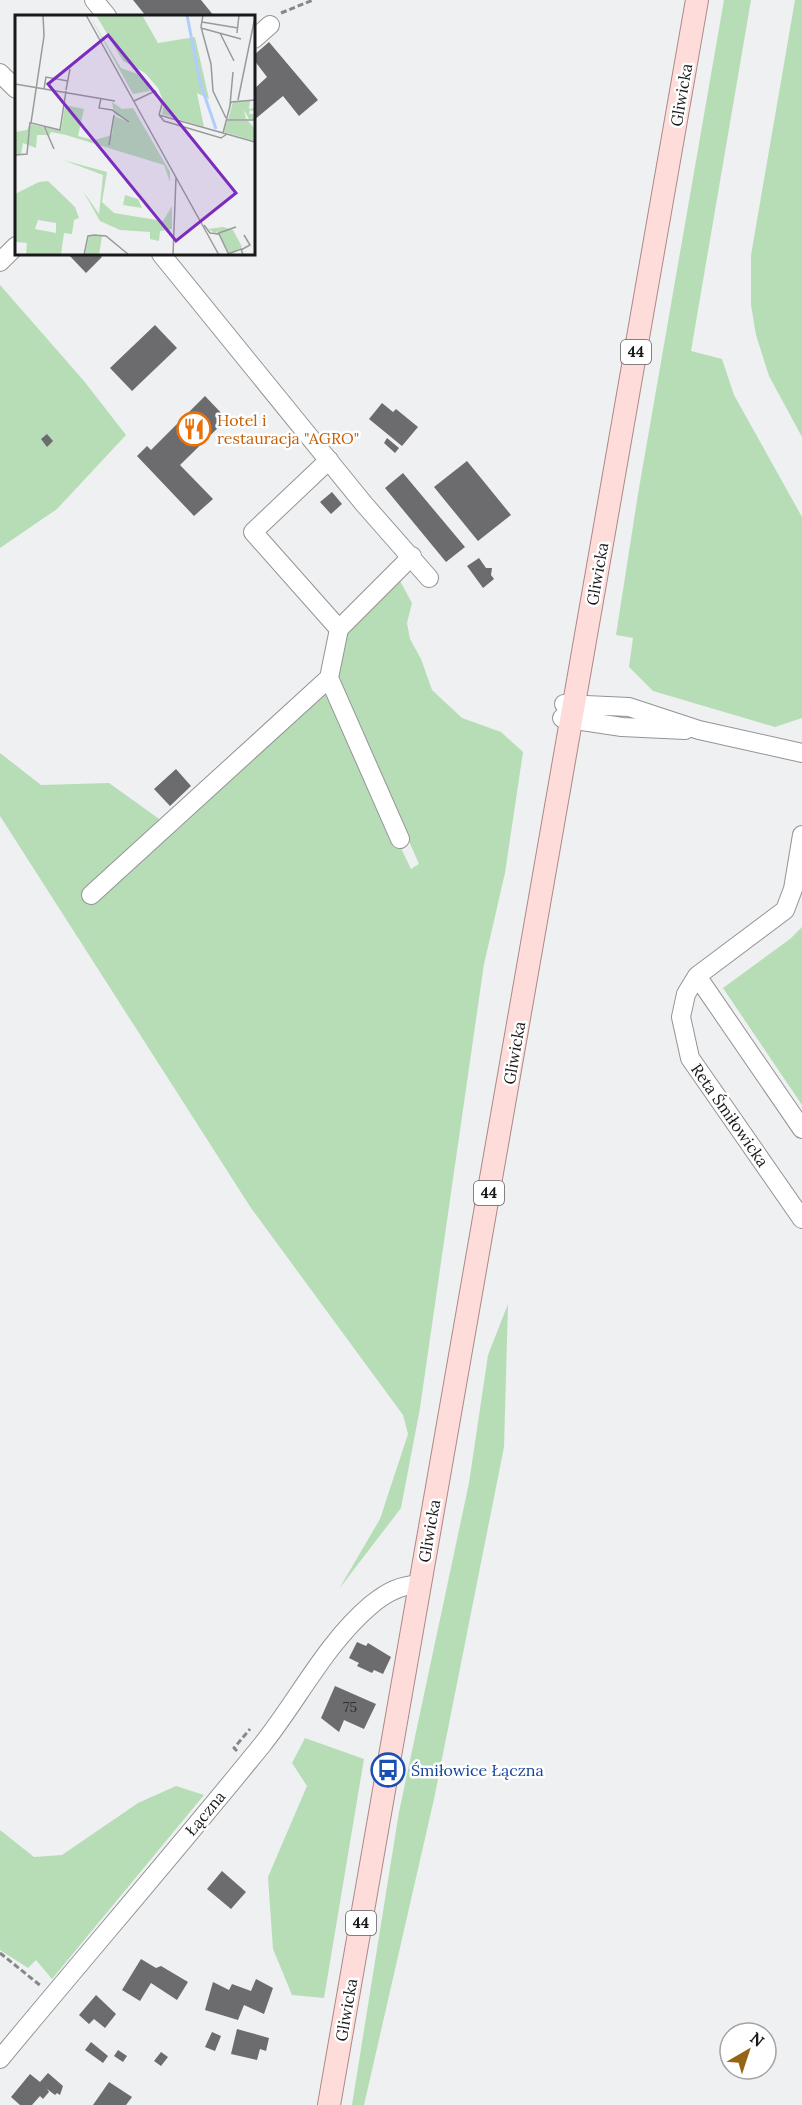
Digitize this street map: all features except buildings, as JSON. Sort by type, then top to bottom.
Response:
[{"type":"main road","name":"Gliwicka","points":[[329,2105],[568,712],[697,0]]},
{"type":"street","points":[[94,0],[106,15]]},
{"type":"street","points":[[255,38],[270,25]]},
{"type":"street","points":[[0,74],[15,88]]},
{"type":"street","points":[[0,262],[15,247]]},
{"type":"street","points":[[162,255],[329,460],[429,578]]},
{"type":"street","points":[[329,460],[253,532],[339,629]]},
{"type":"street","points":[[91,895],[328,678],[339,629],[412,556]]},
{"type":"street","points":[[328,678],[400,839]]},
{"type":"street","points":[[568,712],[629,707],[699,730],[802,753]]},
{"type":"street","points":[[802,835],[792,889],[785,910],[697,976],[802,1129]]},
{"type":"street","name":"Reta Śmiłowicka","points":[[697,976],[686,994],[681,1017],[690,1058],[802,1219]]},
{"type":"street","name":"Łączna","points":[[0,2059],[261,1746],[357,1619],[371,1605],[392,1591],[419,1585]]},
{"type":"street","points":[[334,2076],[335,2105]]},
{"type":"path","points":[[270,25],[279,14],[313,0]]},
{"type":"path","points":[[0,1953],[52,1995]]},
{"type":"green space","points":[[724,0],[751,0],[691,351],[722,359],[734,395],[802,517],[802,718],[775,727],[653,691],[629,667],[633,638],[616,635],[638,494]]},
{"type":"green space","points":[[795,0],[802,0],[802,437],[769,376],[756,335],[751,305],[751,255]]},
{"type":"green space","points":[[0,285],[84,381],[126,435],[57,509],[0,548]]},
{"type":"green space","points":[[393,568],[412,603],[407,623],[410,639],[421,659],[432,690],[462,718],[501,732],[523,752],[505,873],[484,964],[420,1408],[401,1508],[339,1589],[380,1519],[408,1434],[403,1415],[251,1208],[0,816],[0,753],[41,785],[109,783],[176,831],[325,690],[411,869],[419,864],[337,677],[347,634]]},
{"type":"green space","points":[[802,927],[802,1105],[723,988],[790,939]]},
{"type":"green space","points":[[508,1304],[504,1447],[434,1799],[364,2105],[352,2105],[399,1812],[469,1483],[488,1355]]},
{"type":"green space","points":[[305,1738],[364,1759],[324,1998],[292,1995],[273,1949],[268,1877],[307,1786],[292,1763]]},
{"type":"green space","points":[[176,1786],[204,1795],[52,1979],[36,1960],[28,1968],[0,1950],[0,1830],[34,1857],[62,1855],[138,1803]]},
{"type":"place","name":"Hotel i restauracja \"AGRO\"","points":[[194,429]]},
{"type":"place","name":"Śmiłowice Łączna","points":[[388,1770]]}]
